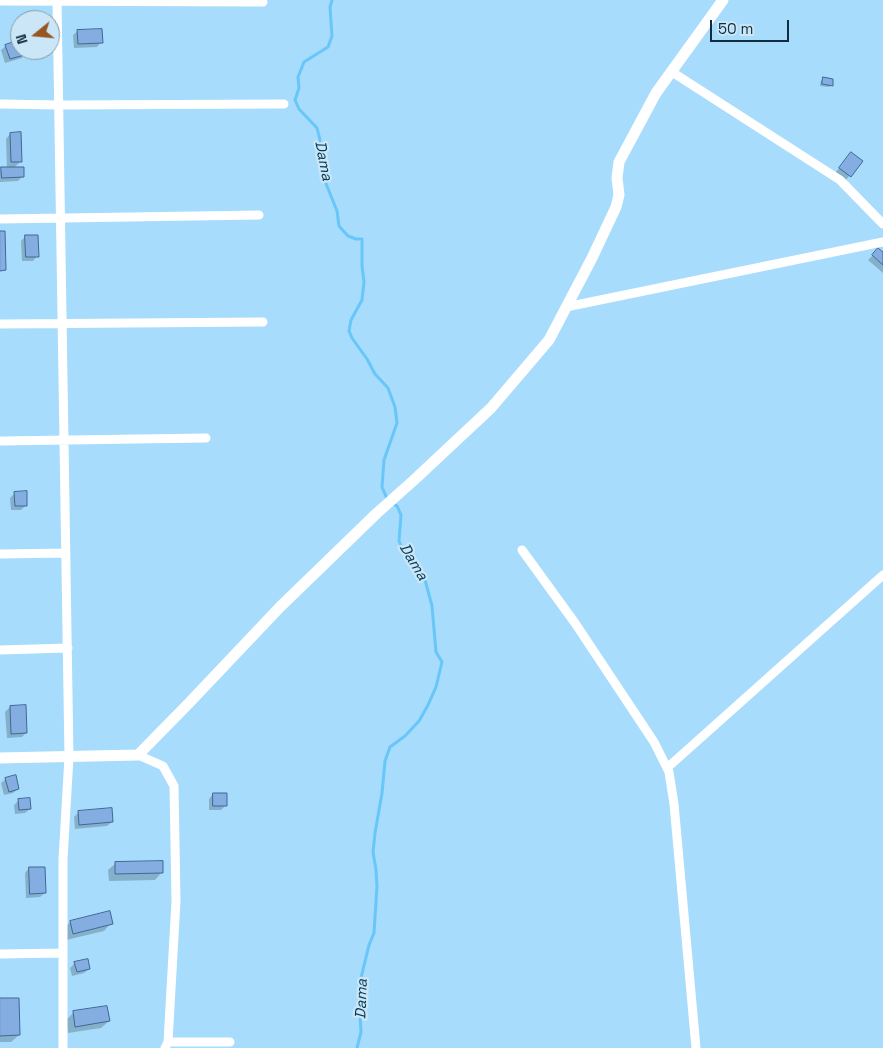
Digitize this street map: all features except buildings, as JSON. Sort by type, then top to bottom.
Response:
[{"type":"street","points":[[138,755],[280,607],[376,513],[491,408],[550,340],[616,207],[619,195],[617,178],[620,162],[656,93],[723,0]]},
{"type":"street","points":[[0,1],[263,2]]},
{"type":"street","points":[[57,1],[69,757],[63,859],[63,1048]]},
{"type":"street","points":[[672,72],[840,180],[883,224]]},
{"type":"street","points":[[0,104],[59,106],[284,104]]},
{"type":"street","points":[[0,219],[259,215]]},
{"type":"street","points":[[566,307],[883,242]]},
{"type":"street","points":[[0,324],[263,322]]},
{"type":"street","points":[[0,441],[206,438]]},
{"type":"street","points":[[522,550],[633,710],[654,742],[669,772],[674,804],[696,1048]]},
{"type":"street","points":[[0,554],[66,554]]},
{"type":"street","points":[[667,768],[883,575]]},
{"type":"street","points":[[0,650],[68,648]]},
{"type":"street","points":[[0,758],[138,755],[163,766],[174,786],[176,901],[167,1045],[230,1042]]},
{"type":"street","points":[[0,954],[63,952]]},
{"type":"waterway","name":"Dama","points":[[332,0],[330,7],[332,36],[328,47],[304,62],[298,77],[299,88],[295,100],[299,109],[317,128],[323,176],[337,211],[339,226],[348,236],[362,239],[364,282],[362,300],[351,320],[349,331],[375,374],[388,388],[395,407],[397,423],[384,460],[382,487],[388,501],[397,506],[401,515],[399,541],[404,552],[416,562],[424,576],[432,606],[436,652],[442,662],[436,687],[419,721],[405,736],[390,747],[385,761],[373,852],[377,886],[374,933],[369,945],[360,982],[361,1032],[357,1048]]}]
